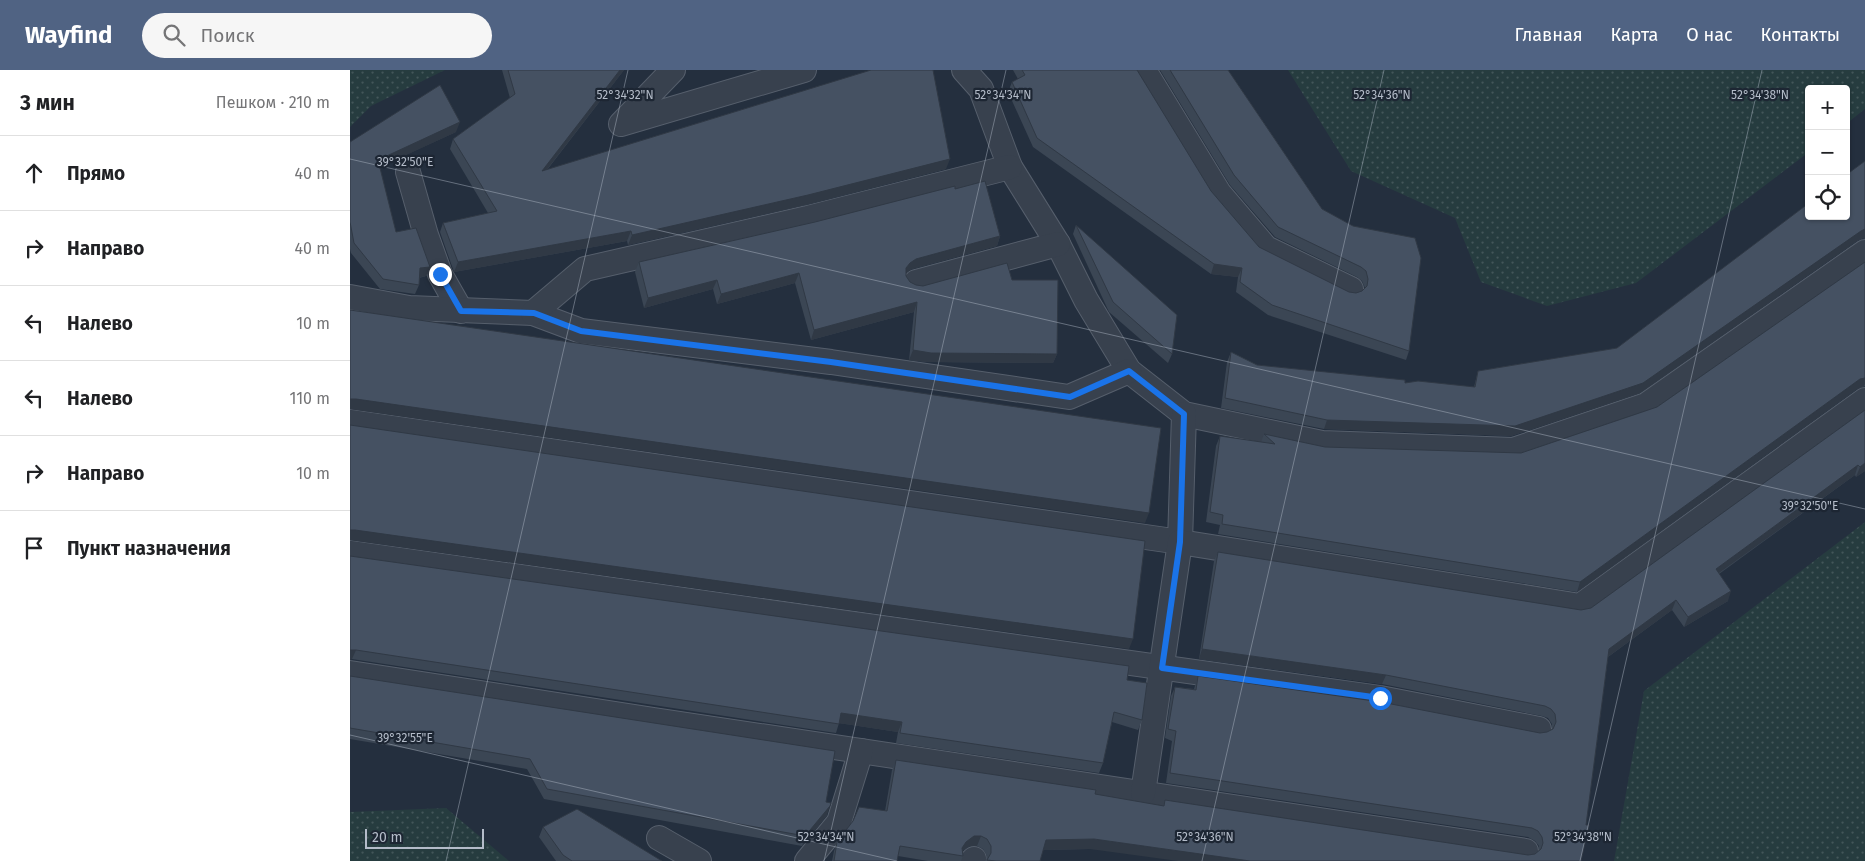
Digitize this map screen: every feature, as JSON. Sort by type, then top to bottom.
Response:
[{"type":"lane","points":[[673,70],[622,124],[797,71]]},
{"type":"lane","points":[[964,70],[981,90],[1010,167],[1058,244],[1086,300],[1129,371],[1184,414],[1322,443],[1513,450],[1646,405],[1865,252]]},
{"type":"lane","points":[[1144,70],[1220,193],[1266,248],[1351,289]]},
{"type":"lane","points":[[534,313],[585,269],[808,218],[1010,167]]},
{"type":"lane","points":[[408,172],[426,235],[440,274],[461,311]]},
{"type":"lane","points":[[916,282],[1058,244]]},
{"type":"lane","points":[[350,297],[409,308],[534,313],[581,331],[831,362],[1070,397],[1129,371]]},
{"type":"lane","points":[[350,422],[1180,542],[1580,606],[1865,400]]},
{"type":"lane","points":[[1143,793],[1180,542],[1184,414]]},
{"type":"lane","points":[[350,553],[1380,698],[1539,729]]},
{"type":"lane","points":[[350,673],[1526,850]]},
{"type":"lane","points":[[807,861],[839,822],[861,751]]},
{"type":"lane","points":[[659,838],[699,861]]},
{"type":"green space","points":[[350,70],[445,70],[371,106],[350,127]]},
{"type":"green space","points":[[1288,70],[1865,70],[1865,109],[1850,121],[1850,85],[1805,85],[1805,155],[1636,283],[1547,306],[1481,282],[1455,218],[1351,171]]},
{"type":"green space","points":[[1865,522],[1865,861],[1614,861],[1644,691]]},
{"type":"green space","points":[[446,808],[509,861],[350,861],[350,812]]},
{"type":"building","points":[[508,70],[620,70],[542,171],[871,70],[933,70],[950,159],[808,195],[632,235],[631,231],[458,262],[443,223],[497,211],[453,139],[515,94]]},
{"type":"building","points":[[1022,70],[1137,70],[1211,191],[1259,247],[1349,292],[1356,293],[1362,291],[1367,286],[1368,279],[1366,271],[1361,267],[1278,227],[1234,175],[1170,70],[1228,70],[1322,209],[1353,226],[1415,238],[1421,258],[1409,351],[1272,305],[1240,282],[1242,268],[1214,264],[1037,138],[1012,82],[1025,75]]},
{"type":"building","points":[[440,85],[460,122],[378,160],[396,232],[416,228],[430,267],[420,268],[419,285],[383,279],[354,243],[350,222],[350,142]]},
{"type":"building","points":[[1865,161],[1865,229],[1643,383],[1515,426],[1327,420],[1225,398],[1231,352],[1257,365],[1405,380],[1405,383],[1418,381],[1475,387],[1478,371],[1617,348],[1805,206],[1805,220],[1850,220],[1850,172]]},
{"type":"building","points":[[985,181],[1000,236],[916,259],[906,268],[906,276],[910,282],[923,286],[1007,263],[1012,280],[1058,280],[1057,354],[931,353],[913,350],[917,302],[814,330],[799,273],[721,294],[717,280],[648,298],[639,262],[815,222],[955,186],[955,189]]},
{"type":"building","points":[[1076,225],[1177,315],[1172,354],[1113,302]]},
{"type":"building","points":[[1865,262],[1865,378],[1860,379],[1580,582],[1222,524],[1223,515],[1210,512],[1220,436],[1275,444],[1264,434],[1325,447],[1521,453],[1657,407]]},
{"type":"building","points":[[350,310],[1161,428],[1149,513],[350,399]]},
{"type":"building","points":[[1865,410],[1865,463],[1860,467],[1858,465],[1716,569],[1731,591],[1688,617],[1676,600],[1609,649],[1586,825],[1589,825],[1581,861],[1250,861],[1094,839],[1046,840],[1040,861],[996,861],[987,860],[991,853],[991,846],[987,839],[981,836],[974,836],[962,848],[963,856],[900,846],[897,861],[834,861],[837,842],[853,821],[859,807],[887,811],[896,760],[1096,790],[1095,794],[1164,806],[1165,800],[1528,855],[1535,854],[1541,849],[1543,843],[1538,831],[1532,828],[1170,773],[1176,731],[1168,729],[1175,687],[1196,690],[1198,676],[1381,702],[1540,733],[1553,729],[1556,722],[1555,714],[1545,706],[1386,675],[1202,649],[1218,552],[1581,610],[1591,608]]},
{"type":"building","points":[[350,425],[1145,541],[1133,639],[350,530]]},
{"type":"building","points":[[350,556],[1129,666],[1127,680],[1147,683],[1142,720],[1114,712],[1103,763],[900,733],[902,722],[841,713],[839,724],[350,650]]},
{"type":"building","points":[[350,676],[835,751],[826,802],[831,803],[805,836],[547,789],[530,759],[350,728]]},
{"type":"building","points":[[577,809],[662,861],[572,861],[563,855],[543,827]]},
{"type":"route","points":[[440,274],[461,311],[534,313],[581,331],[831,362],[1070,397],[1129,371],[1184,414],[1180,542],[1162,668],[1380,698]]}]
